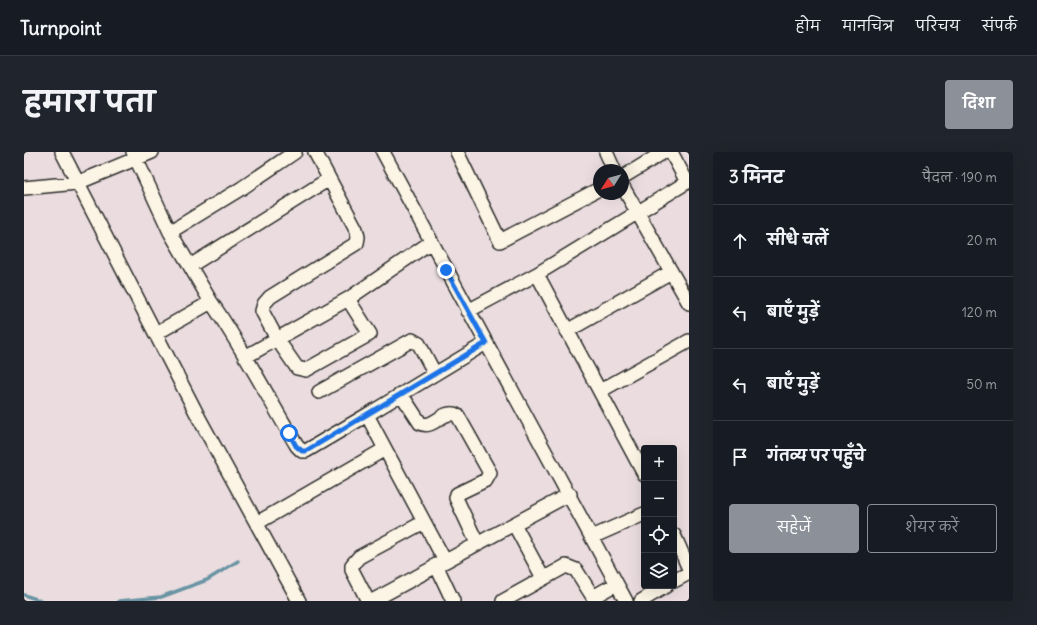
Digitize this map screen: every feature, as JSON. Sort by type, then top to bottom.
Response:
[{"type":"street","points":[[62,152],[199,418],[299,601]]},
{"type":"street","points":[[24,188],[77,183],[134,155],[152,152]]},
{"type":"street","points":[[170,232],[242,188],[294,152]]},
{"type":"street","points":[[315,152],[356,228],[358,237],[357,243],[270,297],[262,308],[264,317],[297,368],[301,370],[312,368],[370,334],[348,299]]},
{"type":"street","points":[[382,152],[468,311],[570,494],[626,601]]},
{"type":"street","points":[[457,152],[500,241],[593,193]]},
{"type":"street","points":[[606,152],[611,164]]},
{"type":"street","points":[[629,173],[664,152]]},
{"type":"street","points":[[468,311],[537,274],[638,214],[688,182],[671,152]]},
{"type":"street","points":[[134,155],[170,232],[211,302],[234,336],[296,446],[302,451],[306,451],[486,343]]},
{"type":"street","points":[[190,266],[329,179]]},
{"type":"street","points":[[629,198],[671,272],[687,295]]},
{"type":"street","points":[[245,357],[348,299],[432,242]]},
{"type":"street","points":[[567,331],[671,272]]},
{"type":"street","points":[[537,274],[641,468]]},
{"type":"street","points":[[155,334],[211,302]]},
{"type":"street","points":[[319,392],[412,340],[419,344],[435,374]]},
{"type":"street","points":[[600,391],[689,341]]},
{"type":"street","points":[[401,394],[420,423],[423,425],[428,425],[447,414],[454,414],[458,416],[490,473],[486,480],[457,494],[456,498],[477,543]]},
{"type":"street","points":[[367,415],[424,522],[441,563],[453,601]]},
{"type":"street","points":[[257,523],[385,449]]},
{"type":"street","points":[[372,601],[570,494]]},
{"type":"street","points":[[592,537],[641,515]]},
{"type":"street","points":[[368,601],[352,570],[355,561],[364,554],[424,522]]},
{"type":"street","points":[[514,524],[543,578]]},
{"type":"street","points":[[677,543],[688,574],[677,580]]},
{"type":"street","points":[[503,601],[566,566],[574,568],[590,599],[616,584]]},
{"type":"street","points":[[641,601],[661,589]]},
{"type":"waterway","points":[[119,601],[161,597],[207,580],[238,561]]},
{"type":"waterway","points":[[24,595],[42,601]]},
{"type":"route","points":[[289,433],[296,446],[302,451],[306,451],[486,343],[446,270]]}]
